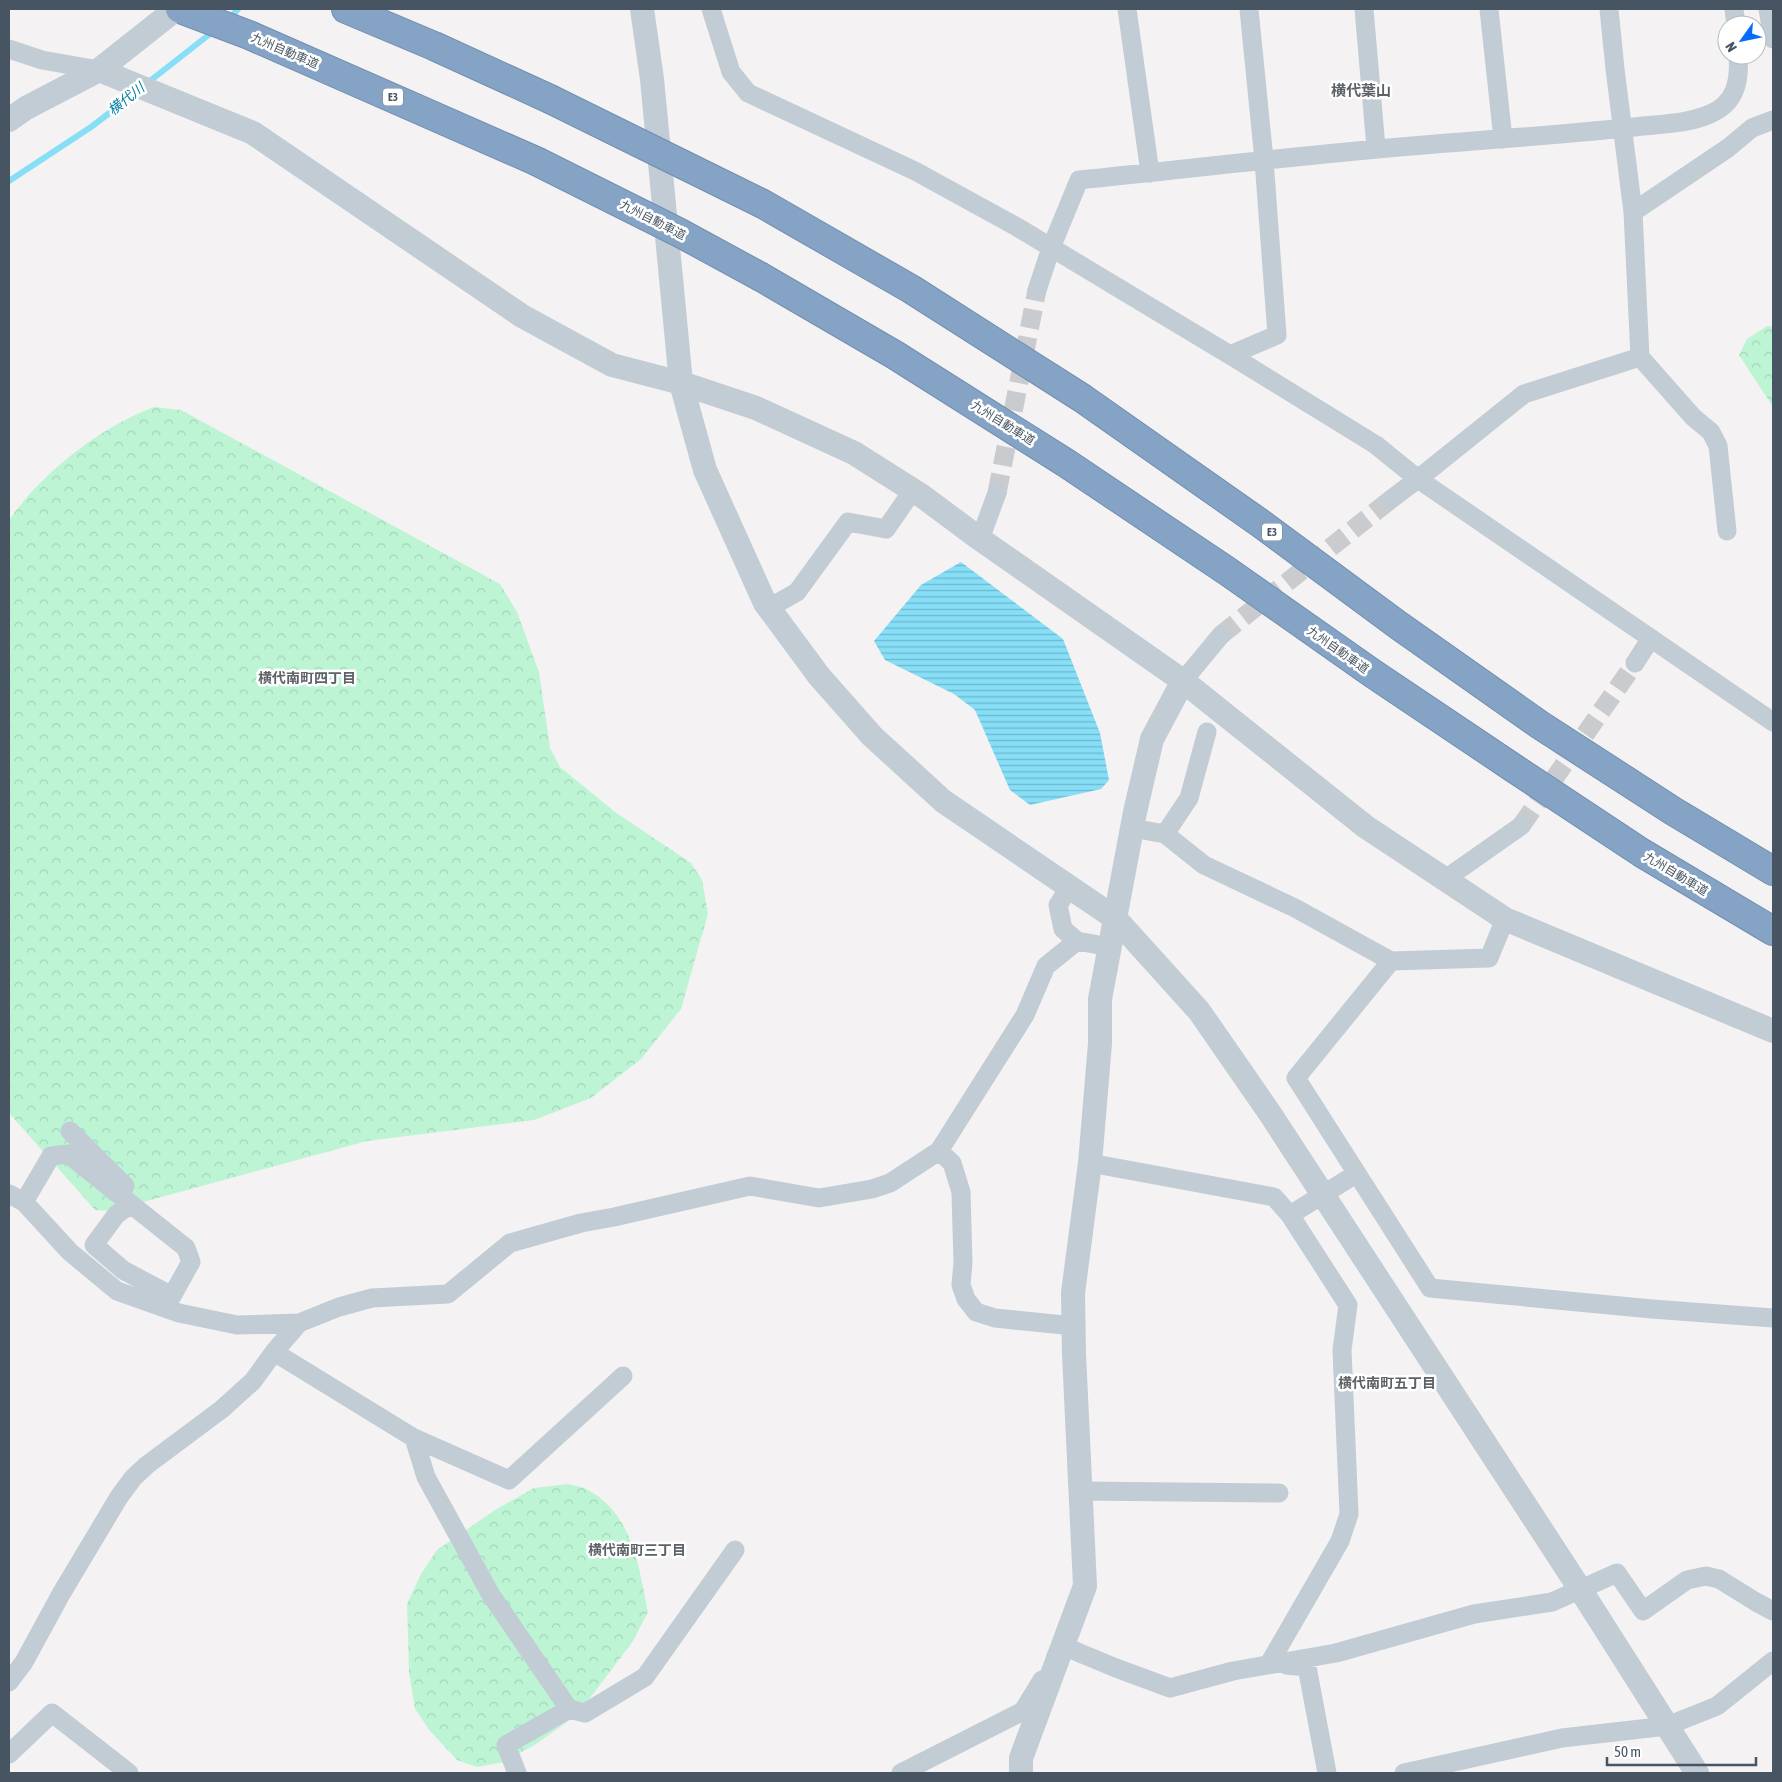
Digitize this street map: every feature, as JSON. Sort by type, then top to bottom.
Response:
[{"type":"highway","name":"九州自動車道","points":[[180,9],[249,35],[536,161],[761,277],[895,355],[1066,463],[1507,764],[1642,853],[1773,931]]},
{"type":"highway","name":"E3","points":[[346,9],[434,46],[550,99],[763,204],[911,289],[1082,398],[1540,726],[1673,811],[1773,871]]},
{"type":"street","points":[[9,120],[26,108],[99,70],[176,9]]},
{"type":"street","points":[[642,9],[652,79],[681,384],[705,470],[765,603],[818,676],[872,736],[943,801],[1115,918],[1199,1011],[1271,1115],[1580,1588],[1697,1773]]},
{"type":"street","points":[[711,9],[731,72],[748,93],[915,171],[1017,227],[1230,355],[1376,445],[1418,479],[1773,722]]},
{"type":"street","points":[[1127,9],[1150,173]]},
{"type":"street","points":[[1230,355],[1277,335],[1250,9]]},
{"type":"street","points":[[1364,9],[1376,148]]},
{"type":"street","points":[[1488,9],[1503,138]]},
{"type":"street","points":[[1609,9],[1633,212],[1640,357],[1693,417],[1711,432],[1718,446],[1727,531]]},
{"type":"street","points":[[1768,9],[1773,39]]},
{"type":"street","points":[[9,49],[42,60],[99,70],[253,134],[522,316],[612,365],[681,384],[756,408],[854,453],[914,490],[980,539],[1183,681],[1366,827],[1505,919],[1773,1031]]},
{"type":"street","points":[[1037,290],[1050,248],[1080,180],[1376,148],[1622,129],[1681,122],[1709,115],[1724,106],[1733,94],[1738,78],[1738,65]]},
{"type":"street","points":[[1633,212],[1728,148],[1752,128],[1773,120]]},
{"type":"street","points":[[1390,500],[1524,394],[1640,357]]},
{"type":"street","points":[[769,608],[797,592],[848,522],[886,529],[914,490]]},
{"type":"street","points":[[980,539],[997,493]]},
{"type":"street","points":[[1021,1773],[1021,1758],[1085,1586],[1073,1293],[1090,1164],[1100,1043],[1100,999],[1132,828],[1152,739],[1183,681],[1221,635]]},
{"type":"street","points":[[1635,663],[1651,638]]},
{"type":"street","points":[[1165,834],[1189,798],[1207,732]]},
{"type":"street","points":[[1444,880],[1521,826]]},
{"type":"street","points":[[1132,828],[1165,834],[1204,865],[1295,908],[1391,961],[1489,958],[1505,919]]},
{"type":"street","points":[[1070,887],[1058,905],[1063,929],[1077,941],[1110,947]]},
{"type":"street","points":[[70,1131],[125,1186],[126,1200],[94,1245],[123,1270],[172,1296],[191,1262],[186,1248],[126,1200],[68,1154],[51,1156],[16,1198],[70,1252],[116,1291],[179,1313],[237,1325],[299,1323],[339,1307],[372,1298],[448,1294],[510,1243],[581,1222],[614,1217],[750,1186],[819,1198],[872,1189],[890,1183],[939,1152],[1025,1015],[1046,966],[1077,941]]},
{"type":"street","points":[[1391,961],[1296,1078],[1430,1288],[1773,1318]]},
{"type":"street","points":[[939,1152],[952,1163],[961,1192],[963,1263],[961,1285],[966,1299],[971,1306],[976,1312],[994,1318],[1074,1326]]},
{"type":"street","points":[[1090,1164],[1274,1198],[1290,1215],[1348,1305],[1342,1350],[1349,1514],[1340,1541],[1270,1664]]},
{"type":"street","points":[[1290,1215],[1356,1174]]},
{"type":"street","points":[[9,1682],[24,1662],[61,1594],[119,1497],[133,1478],[147,1465],[222,1409],[253,1381],[274,1352],[299,1323]]},
{"type":"street","points":[[274,1352],[414,1438],[508,1480],[623,1376]]},
{"type":"street","points":[[414,1438],[426,1477],[491,1595],[569,1709],[585,1713],[645,1678],[735,1550]]},
{"type":"street","points":[[1080,1491],[1279,1493]]},
{"type":"street","points":[[1063,1646],[1170,1688],[1233,1671],[1336,1654],[1474,1614],[1552,1602],[1617,1573],[1644,1611],[1687,1580],[1706,1576],[1719,1579],[1773,1611]]},
{"type":"street","points":[[901,1773],[1023,1711],[1063,1646]]},
{"type":"street","points":[[1404,1773],[1562,1738],[1667,1726],[1717,1706],[1773,1661]]},
{"type":"street","points":[[1270,1664],[1307,1667],[1327,1773]]},
{"type":"street","points":[[517,1773],[506,1745],[569,1709]]},
{"type":"street","points":[[9,1754],[52,1713],[129,1773]]},
{"type":"green space","points":[[1767,326],[1773,327],[1773,407],[1739,355],[1747,339]]},
{"type":"green space","points":[[154,407],[181,410],[500,584],[517,612],[539,672],[550,748],[560,767],[615,812],[691,863],[702,880],[708,914],[681,1009],[641,1059],[591,1098],[534,1120],[367,1141],[110,1211],[95,1210],[9,1113],[9,520],[38,485],[74,453],[113,426]]},
{"type":"green space","points":[[568,1484],[590,1491],[616,1514],[632,1544],[648,1612],[633,1641],[578,1714],[536,1744],[504,1762],[477,1767],[457,1760],[430,1731],[415,1709],[409,1672],[407,1604],[421,1574],[437,1550],[495,1510],[534,1488]]},
{"type":"water","points":[[961,562],[1063,639],[1100,733],[1109,780],[1101,789],[1030,805],[1010,790],[975,710],[954,694],[885,660],[874,641],[921,585]]},
{"type":"waterway","name":"横代川","points":[[229,19],[238,9]]},
{"type":"waterway","name":"横代川","points":[[146,84],[215,30]]},
{"type":"waterway","name":"横代川","points":[[9,181],[91,127],[137,92]]},
{"type":"tunnel","points":[[997,493],[1037,290]]},
{"type":"tunnel","points":[[1221,635],[1390,500]]},
{"type":"tunnel","points":[[1521,826],[1635,663]]},
{"type":"district","name":"横代葉山","points":[[1361,91]]},
{"type":"district","name":"横代南町四丁目","points":[[307,678]]},
{"type":"district","name":"横代南町五丁目","points":[[1387,1383]]},
{"type":"district","name":"横代南町三丁目","points":[[637,1550]]}]
